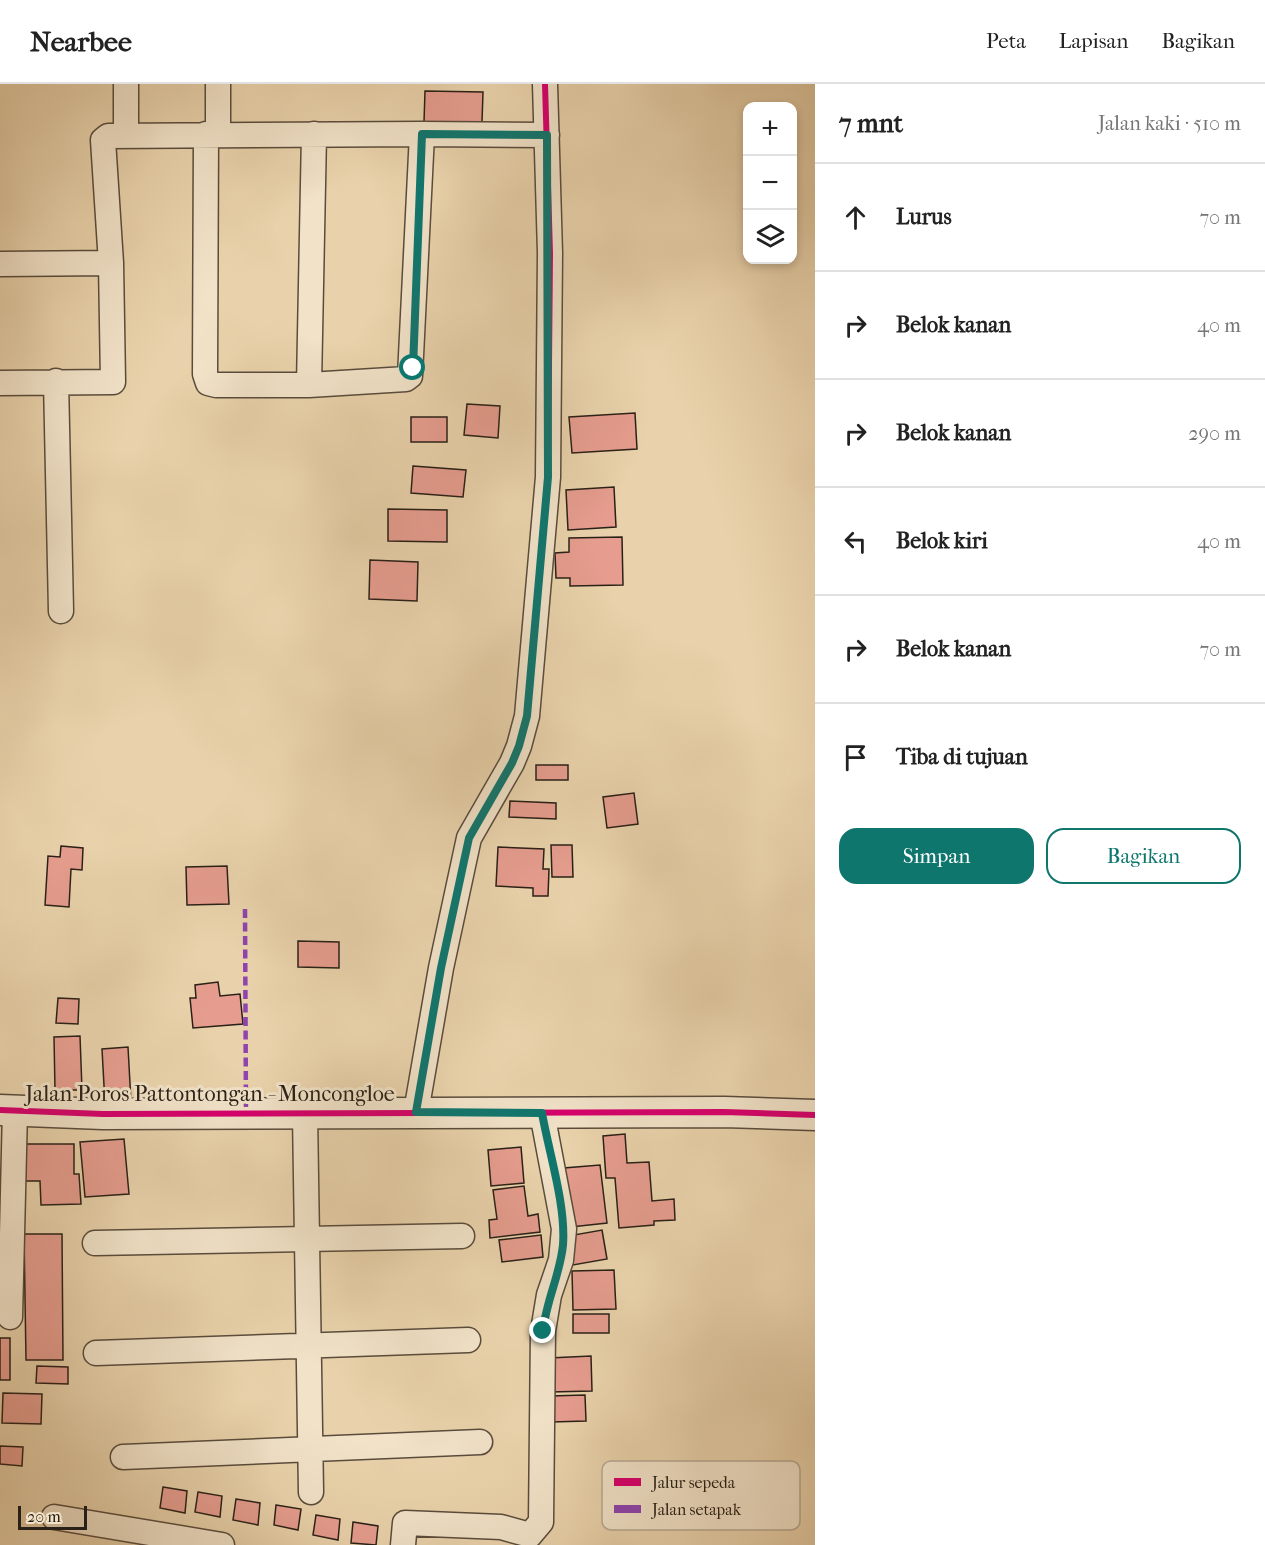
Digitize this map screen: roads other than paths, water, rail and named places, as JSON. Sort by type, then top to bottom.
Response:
[{"type":"street","points":[[126,84],[126,135]]},
{"type":"street","points":[[218,84],[212,134],[205,374],[208,383],[309,385],[406,379],[410,376],[422,134]]},
{"type":"street","points":[[416,1112],[441,968],[469,838],[516,755],[527,716],[548,477],[550,242],[544,84]]},
{"type":"street","points":[[309,385],[314,134]]},
{"type":"street","points":[[0,383],[113,382],[111,263],[103,140],[115,135],[547,135]]},
{"type":"street","points":[[0,264],[111,263]]},
{"type":"street","points":[[56,381],[61,611]]},
{"type":"street","points":[[7,1110],[10,1317]]},
{"type":"street","name":"Jalan Poros Pattontongan - Moncongloe","points":[[7,1110],[102,1114],[724,1112],[815,1115]]},
{"type":"street","points":[[403,1545],[405,1523],[501,1527],[526,1540],[541,1522],[545,1313],[561,1260],[564,1229],[542,1113]]},
{"type":"street","points":[[305,1114],[311,1492]]},
{"type":"street","points":[[95,1243],[462,1236]]},
{"type":"street","points":[[96,1353],[468,1340]]},
{"type":"street","points":[[123,1457],[480,1442]]},
{"type":"street","points":[[54,1517],[222,1545]]}]
